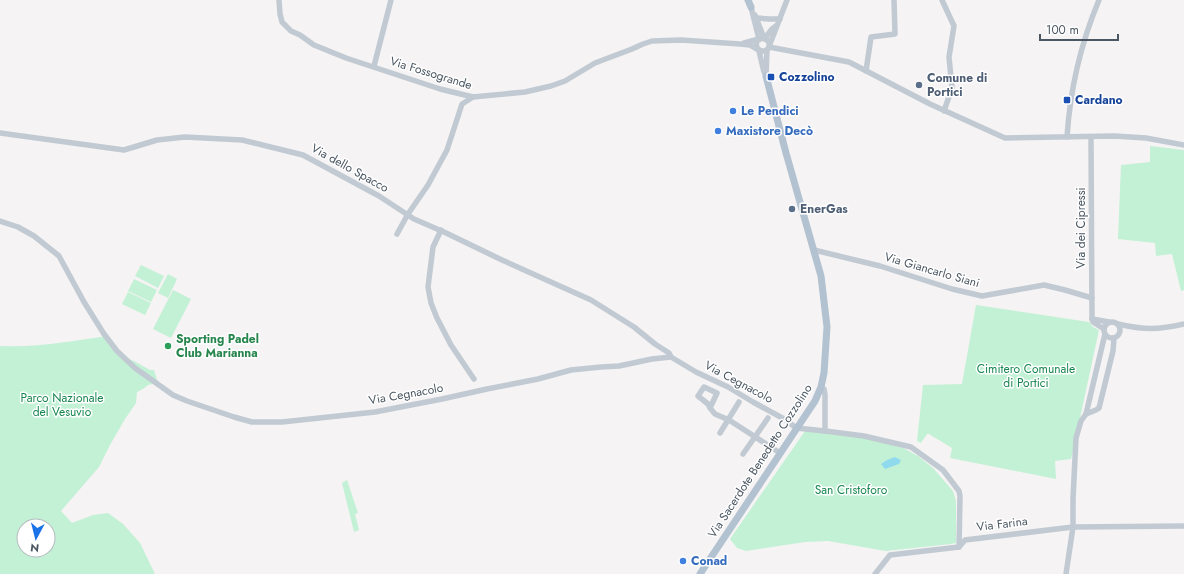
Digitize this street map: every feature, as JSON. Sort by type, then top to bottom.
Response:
[{"type":"main road","name":"Via Sacerdote Benedetto Cozzolino","points":[[748,0],[751,7]]},
{"type":"main road","name":"Via Sacerdote Benedetto Cozzolino","points":[[700,574],[815,401],[821,387],[824,367],[827,328],[820,276],[766,76]]},
{"type":"street","name":"Via Fossogrande","points":[[279,0],[282,22],[291,31],[314,46],[440,89],[474,97],[525,92],[551,86],[564,81],[595,63],[652,41],[681,40],[740,44]]},
{"type":"street","points":[[374,66],[391,0]]},
{"type":"street","points":[[740,44],[750,45],[763,51],[769,47],[787,0]]},
{"type":"street","points":[[866,71],[871,37],[895,34],[894,0]]},
{"type":"street","points":[[942,0],[954,26],[950,57],[952,88],[944,111]]},
{"type":"street","points":[[1067,137],[1071,102],[1082,48],[1099,0]]},
{"type":"street","name":"Via Sacerdote Benedetto Cozzolino","points":[[751,7],[763,39]]},
{"type":"street","name":"Via Sacerdote Benedetto Cozzolino","points":[[751,7],[763,39],[769,47],[766,76]]},
{"type":"street","points":[[756,18],[770,20],[780,19]]},
{"type":"street","points":[[740,44],[763,39],[772,29],[777,26]]},
{"type":"street","name":"Via Sacerdote Benedetto Cozzolino","points":[[763,39],[756,43],[766,76]]},
{"type":"street","points":[[769,47],[849,62],[944,111],[1005,138],[1114,136],[1146,138],[1184,145]]},
{"type":"street","points":[[397,234],[408,214],[428,185],[447,150],[462,104],[474,97]]},
{"type":"street","name":"Via dello Spacco","points":[[0,133],[124,150],[157,140],[184,138],[242,140],[303,155],[379,196],[408,214]]},
{"type":"street","name":"Via dei Cipressi","points":[[1091,137],[1092,319]]},
{"type":"street","name":"Via Cegnacolo","points":[[408,214],[414,219],[441,230],[502,260],[591,300],[634,327],[669,353],[671,357],[696,372],[728,387],[786,420],[796,428]]},
{"type":"street","name":"Via Cegnacolo","points":[[0,221],[18,227],[34,236],[59,256],[84,302],[104,334],[117,351],[135,368],[173,395],[252,422],[282,422],[375,412],[442,399],[487,388],[538,379],[571,370],[601,366],[619,366],[652,359],[671,357]]},
{"type":"street","points":[[441,230],[434,247],[428,287],[431,303],[451,345],[474,379]]},
{"type":"street","name":"Via Giancarlo Siani","points":[[814,250],[880,266],[952,289],[982,296],[1044,285],[1092,298]]},
{"type":"street","points":[[1092,319],[1148,329],[1168,328],[1184,324]]},
{"type":"street","points":[[1092,319],[1093,322],[1104,331],[1109,338],[1117,337],[1120,333],[1136,328]]},
{"type":"street","points":[[1066,574],[1074,527],[1073,499],[1076,438],[1081,421],[1086,414],[1104,331],[1106,324],[1109,322]]},
{"type":"street","points":[[1118,324],[1120,327],[1120,333]]},
{"type":"street","points":[[1086,414],[1099,408],[1113,351],[1114,338]]},
{"type":"street","points":[[821,387],[824,389],[825,395],[825,431]]},
{"type":"street","points":[[720,433],[740,402]]},
{"type":"street","points":[[710,408],[715,414],[729,420],[780,454]]},
{"type":"street","points":[[743,454],[768,418]]},
{"type":"street","points":[[796,428],[864,436],[911,447],[943,470],[959,491],[959,547]]},
{"type":"street","name":"Via Farina","points":[[875,574],[890,555],[959,547],[965,540],[1074,527],[1184,526]]},
{"type":"green space","points":[[1150,146],[1184,150],[1184,290],[1181,291],[1172,254],[1156,256],[1155,243],[1118,239],[1121,165],[1150,162]]},
{"type":"green space","points":[[141,265],[164,276],[158,288],[135,276]]},
{"type":"green space","points":[[168,274],[177,279],[168,298],[158,293]]},
{"type":"green space","points":[[134,279],[157,290],[151,302],[128,291]]},
{"type":"green space","points":[[173,290],[191,299],[171,338],[153,329]]},
{"type":"green space","points":[[128,292],[151,303],[145,315],[122,304]]},
{"type":"green space","name":"Cimitero Comunale di Portici","points":[[976,305],[1089,322],[1093,327],[1099,330],[1071,459],[1055,461],[1056,479],[950,458],[952,448],[929,434],[927,434],[921,443],[917,441],[923,385],[962,384]]},
{"type":"green space","name":"Parco Nazionale del Vesuvio","points":[[107,336],[123,357],[150,370],[154,370],[158,383],[148,385],[137,392],[136,403],[125,419],[99,467],[61,511],[72,523],[93,515],[108,513],[123,524],[140,543],[155,574],[0,574],[0,346],[40,345]]},
{"type":"green space","name":"San Cristoforo","points":[[805,431],[863,437],[903,448],[918,456],[933,468],[953,491],[956,501],[956,543],[886,551],[828,541],[805,542],[746,551],[737,548],[730,539]]},
{"type":"green space","points":[[347,480],[358,513],[355,514],[359,530],[354,532],[342,483]]},
{"type":"water","points":[[895,457],[901,460],[899,464],[885,469],[881,464],[887,460]]},
{"type":"place","name":"Cozzolino","points":[[771,77]]},
{"type":"place","name":"Comune di Portici","points":[[919,85]]},
{"type":"place","name":"Cardano","points":[[1067,100]]},
{"type":"place","name":"Le Pendici","points":[[733,111]]},
{"type":"place","name":"Maxistore Decò","points":[[718,131]]},
{"type":"place","name":"EnerGas","points":[[792,209]]},
{"type":"place","name":"Sporting Padel Club Marianna","points":[[168,346]]},
{"type":"place","name":"Conad","points":[[683,561]]}]
